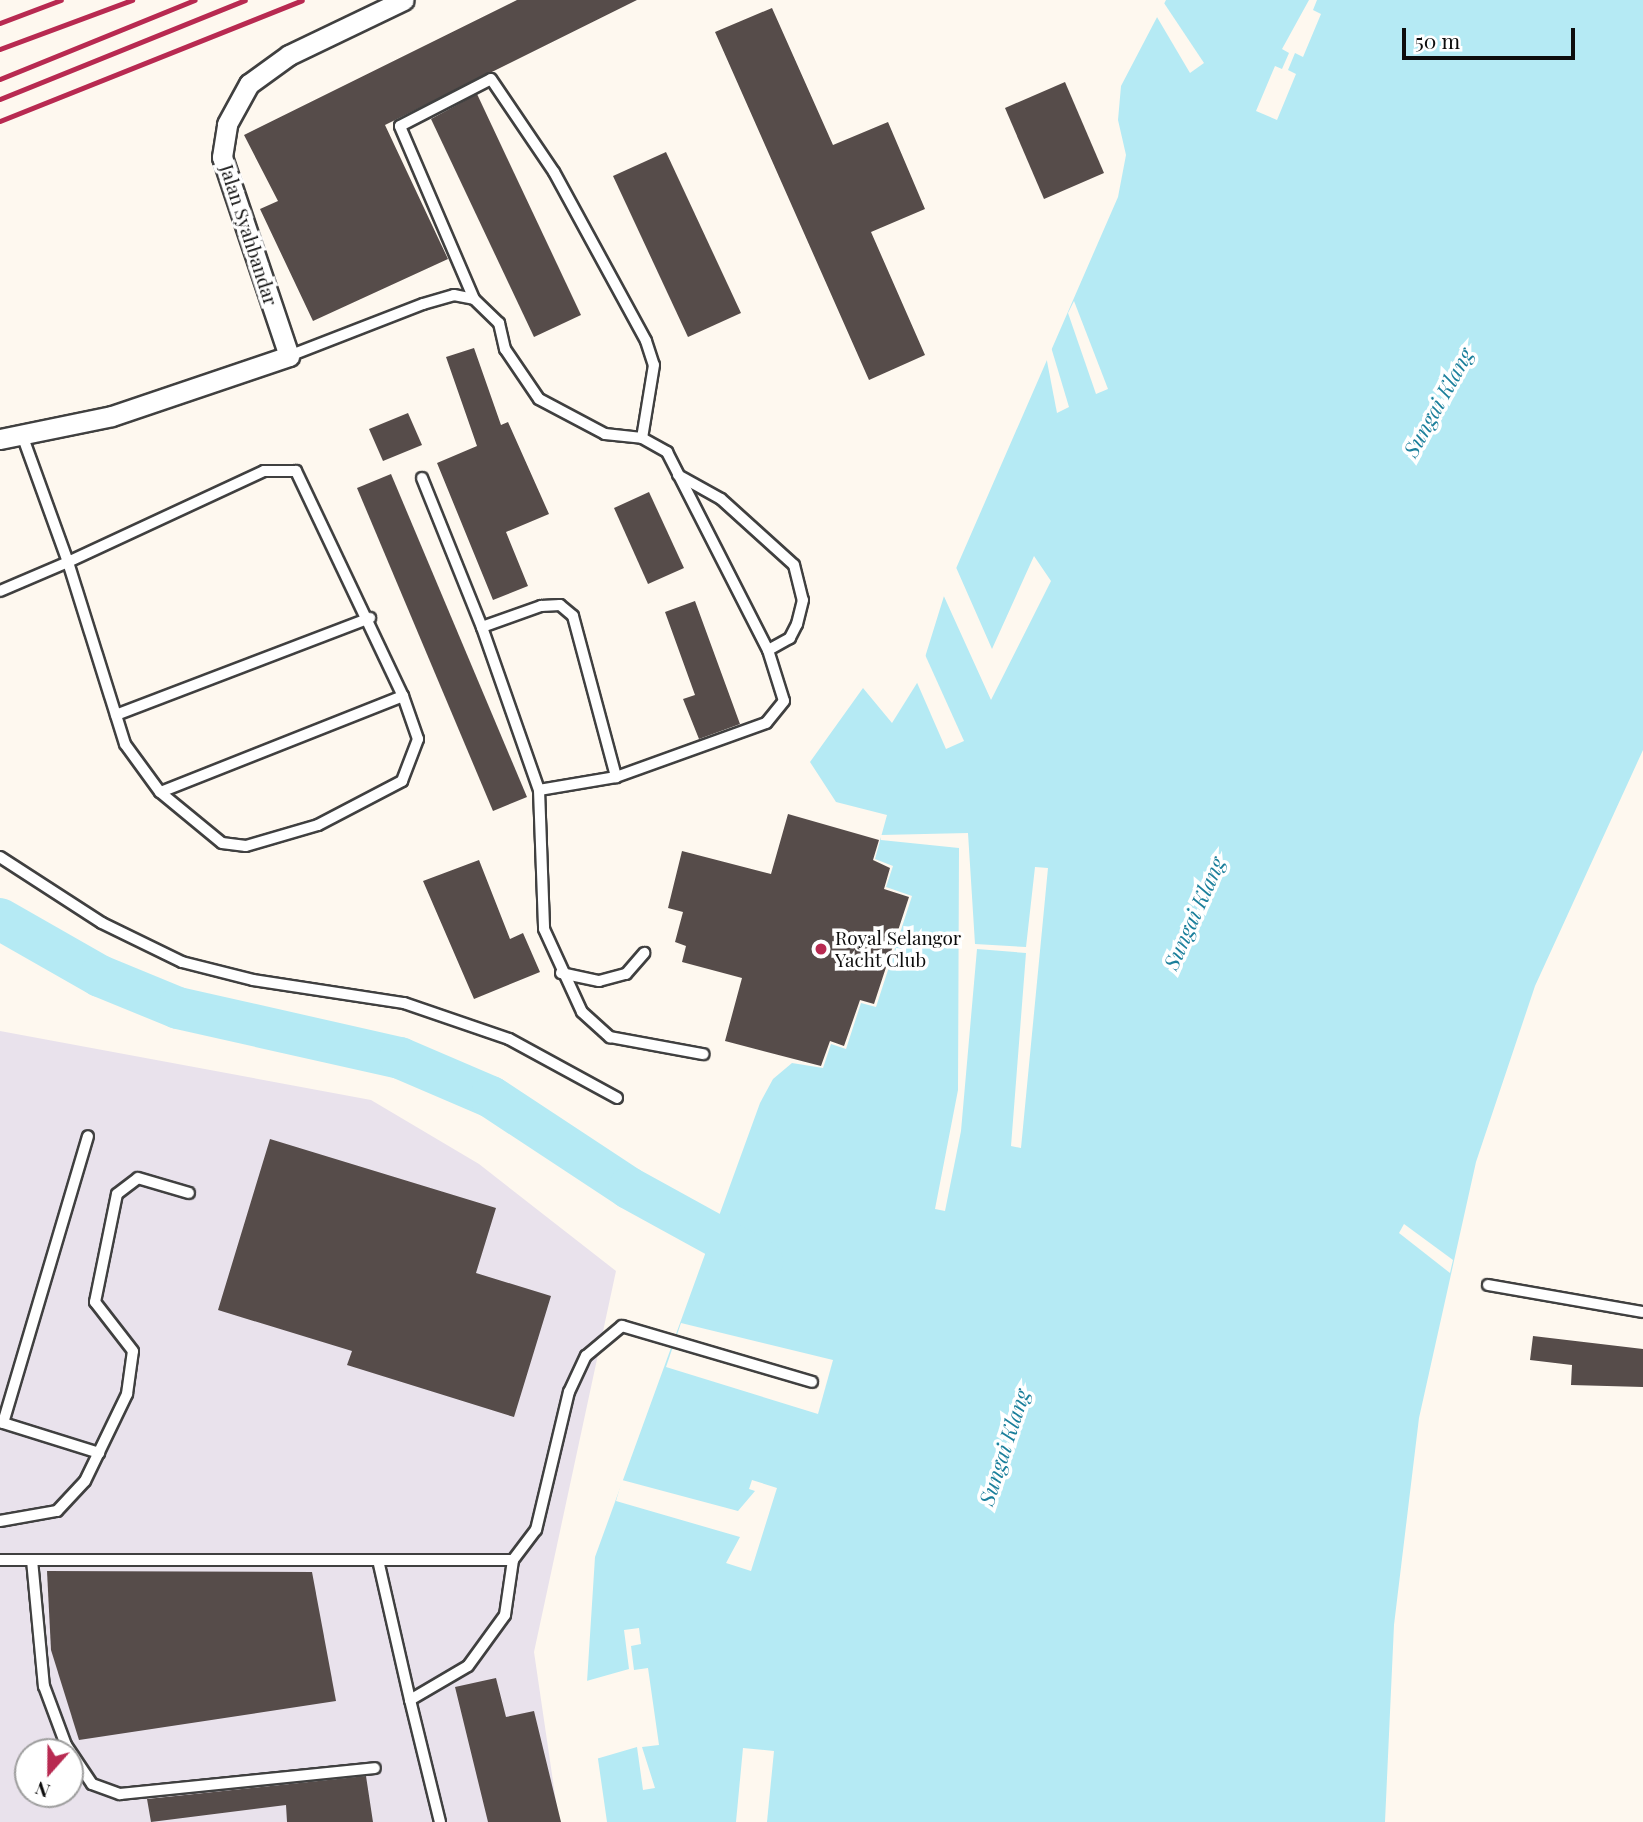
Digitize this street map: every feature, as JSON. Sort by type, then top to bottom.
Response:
[{"type":"street","name":"Jalan Syahbandar","points":[[289,356],[222,157],[227,124],[249,84],[289,55],[404,0]]},
{"type":"street","points":[[0,439],[112,416],[289,356]]},
{"type":"lane","points":[[539,790],[616,777],[766,723],[784,701],[768,650],[667,452],[642,438],[606,434],[539,399],[505,349],[499,323],[474,299],[400,126],[491,79],[554,172],[646,341],[654,365],[642,438]]},
{"type":"lane","points":[[289,356],[424,304],[454,295],[474,299]]},
{"type":"lane","points":[[0,591],[68,562],[264,471],[296,471],[370,618],[418,738],[402,781],[318,825],[246,846],[222,843],[160,792],[125,744],[68,562],[22,435]]},
{"type":"lane","points":[[677,475],[721,499],[794,565],[803,600],[797,624],[790,638],[768,650]]},
{"type":"lane","points":[[422,478],[482,627],[539,790],[544,929],[561,973],[582,1012],[610,1037],[703,1054]]},
{"type":"lane","points":[[482,627],[541,606],[560,605],[573,615],[616,777]]},
{"type":"lane","points":[[116,715],[370,618]]},
{"type":"lane","points":[[160,792],[403,696]]},
{"type":"lane","points":[[0,857],[102,923],[182,962],[253,981],[404,1003],[509,1039],[617,1098]]},
{"type":"lane","points":[[561,973],[599,981],[626,974],[644,953]]},
{"type":"lane","points":[[89,1136],[2,1422],[99,1453]]},
{"type":"lane","points":[[0,1521],[57,1511],[85,1480],[127,1394],[133,1351],[95,1302],[117,1194],[138,1178],[189,1193]]},
{"type":"lane","points":[[1488,1285],[1643,1312]]},
{"type":"lane","points":[[410,1700],[475,1656],[505,1615],[513,1560],[536,1530],[569,1392],[586,1356],[622,1326],[813,1382]]},
{"type":"lane","points":[[0,1560],[513,1560]]},
{"type":"lane","points":[[32,1560],[44,1686],[66,1745],[92,1784],[120,1794],[375,1768]]},
{"type":"lane","points":[[378,1560],[440,1822]]},
{"type":"shaded area","points":[[0,1031],[371,1100],[479,1164],[616,1271],[534,1652],[559,1822],[0,1822]]},
{"type":"water","name":"Sungai Klang","points":[[1166,0],[1643,0],[1643,750],[1535,986],[1476,1162],[1419,1418],[1394,1625],[1385,1822],[607,1822],[587,1682],[595,1557],[760,1103],[773,1079],[792,1063],[823,1068],[831,1044],[846,1049],[861,1003],[876,1007],[912,896],[886,887],[893,866],[875,859],[887,815],[836,802],[810,762],[863,688],[892,723],[917,683],[944,596],[1118,197],[1126,155],[1118,120],[1121,86]]},
{"type":"pier","points":[[1162,0],[1204,63],[1190,73],[1154,12]]},
{"type":"pier","points":[[1309,0],[1317,0],[1313,10],[1321,14],[1303,57],[1295,53],[1288,70],[1296,74],[1277,120],[1256,111],[1275,66],[1282,69],[1289,53],[1282,49]]},
{"type":"pier","points":[[1074,301],[1108,389],[1096,394],[1068,313]]},
{"type":"pier","points":[[1051,347],[1069,407],[1057,413],[1046,356]]},
{"type":"pier","points":[[1034,556],[1051,581],[991,700],[942,592],[955,565],[992,649]]},
{"type":"pier","points":[[922,648],[964,741],[946,749],[915,678]]},
{"type":"pier","points":[[968,833],[975,944],[1026,947],[1035,867],[1048,868],[1021,1148],[1011,1146],[1026,953],[977,949],[961,1131],[945,1211],[935,1209],[958,1090],[959,848],[881,840],[881,835]]},
{"type":"pier","points":[[1404,1224],[1453,1260],[1450,1273],[1399,1233]]},
{"type":"pier","points":[[681,1323],[833,1360],[818,1414],[666,1367]]},
{"type":"pier","points":[[622,1480],[738,1511],[755,1491],[749,1489],[752,1480],[777,1488],[751,1571],[726,1563],[740,1537],[616,1501]]},
{"type":"pier","points":[[639,1628],[641,1644],[631,1646],[634,1670],[648,1668],[659,1745],[642,1747],[655,1788],[643,1790],[637,1747],[596,1759],[583,1682],[629,1669],[624,1630]]},
{"type":"pier","points":[[743,1748],[774,1751],[767,1822],[736,1822]]},
{"type":"building","points":[[517,0],[637,0],[385,125],[448,259],[313,321],[260,209],[278,201],[244,135]]},
{"type":"building","points":[[772,8],[833,145],[888,122],[925,209],[871,232],[925,355],[869,380],[715,32]]},
{"type":"building","points":[[1065,82],[1104,173],[1044,199],[1005,108]]},
{"type":"building","points":[[477,94],[581,315],[534,337],[431,119]]},
{"type":"building","points":[[666,152],[741,313],[688,337],[613,176]]},
{"type":"building","points":[[474,348],[501,425],[508,422],[549,514],[506,532],[528,586],[493,600],[437,463],[477,446],[446,357]]},
{"type":"building","points":[[408,413],[422,445],[383,461],[369,429]]},
{"type":"building","points":[[391,474],[527,797],[493,811],[357,488]]},
{"type":"building","points":[[649,492],[684,568],[648,584],[614,508]]},
{"type":"building","points":[[695,601],[740,724],[699,739],[683,699],[695,695],[665,612]]},
{"type":"building","name":"Royal Selangor Yacht Club","points":[[788,814],[879,840],[873,860],[890,868],[884,889],[909,897],[874,1004],[860,1000],[844,1046],[830,1041],[821,1066],[725,1041],[742,978],[682,962],[686,946],[675,942],[683,912],[668,908],[682,851],[771,874]]},
{"type":"building","points":[[479,860],[510,939],[523,933],[540,972],[474,999],[423,881]]},
{"type":"building","points":[[270,1139],[496,1208],[476,1273],[551,1296],[514,1417],[347,1365],[352,1351],[218,1310]]},
{"type":"building","points":[[1533,1336],[1643,1349],[1643,1387],[1571,1385],[1572,1365],[1530,1360]]},
{"type":"building","points":[[47,1571],[312,1572],[336,1701],[84,1739],[78,1738],[51,1650]]},
{"type":"building","points":[[496,1678],[506,1717],[534,1711],[561,1822],[488,1822],[455,1687]]},
{"type":"building","points":[[366,1776],[373,1822],[287,1822],[286,1805],[151,1822],[147,1799]]},
{"type":"waterway","points":[[0,919],[100,976],[178,1008],[400,1058],[491,1097],[629,1188],[762,1261]]},
{"type":"railway","points":[[0,23],[61,0]]},
{"type":"railway","points":[[0,49],[132,0]]},
{"type":"railway","points":[[0,79],[195,0]]},
{"type":"railway","points":[[0,99],[245,0]]},
{"type":"railway","points":[[0,121],[302,0]]},
{"type":"place","name":"Royal Selangor Yacht Club","points":[[821,949]]}]
